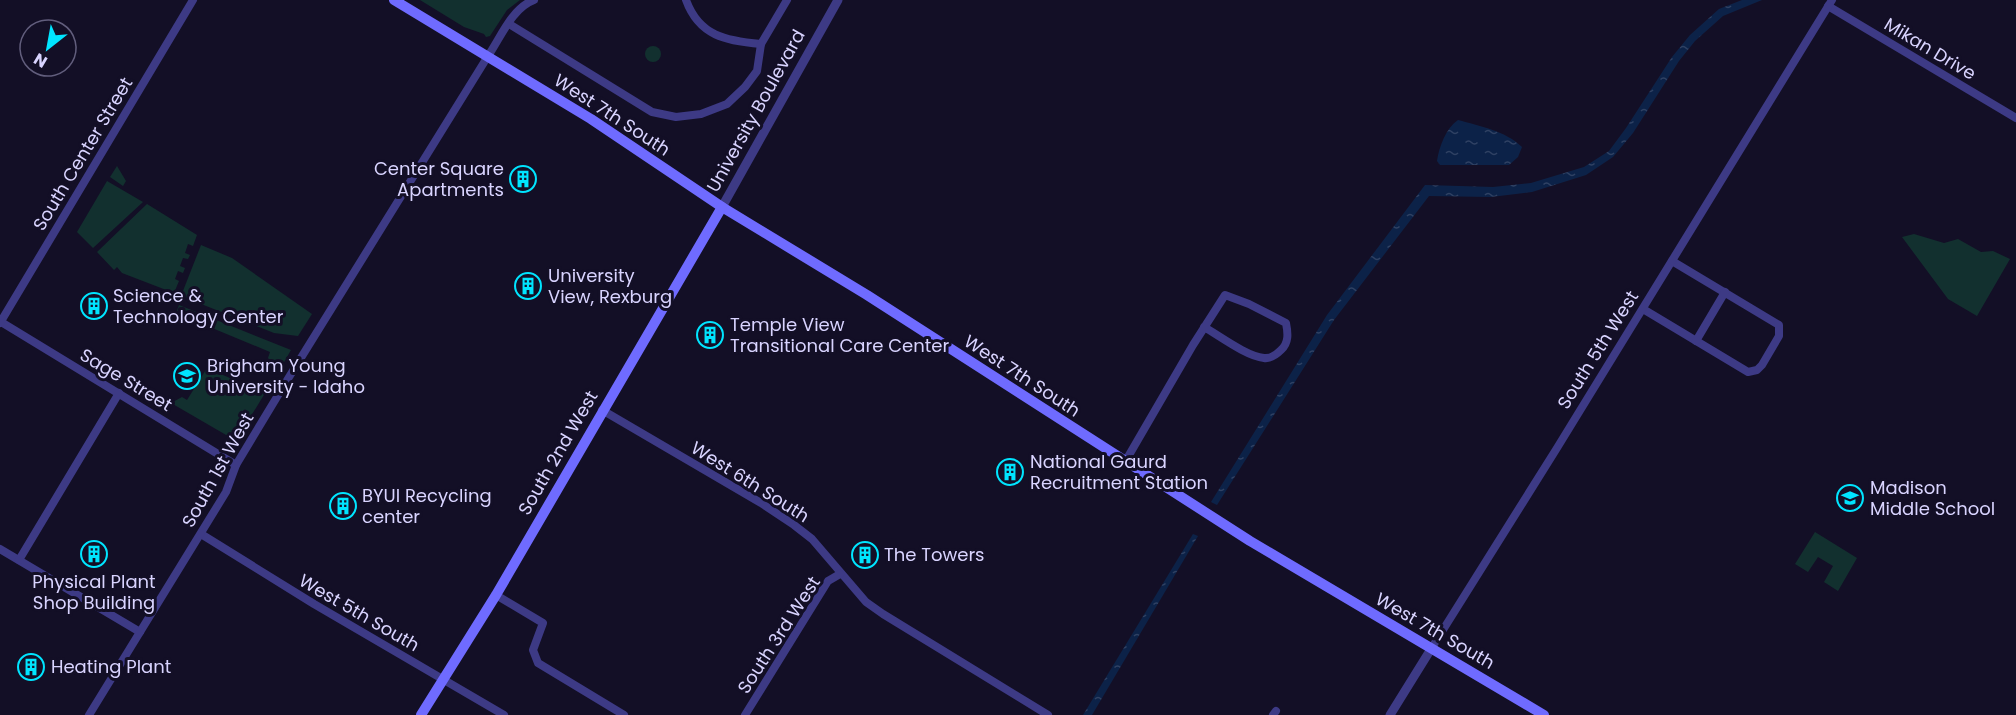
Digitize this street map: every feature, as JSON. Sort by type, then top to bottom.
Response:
[{"type":"main road","name":"West 7th South","points":[[394,0],[591,119],[722,207],[867,295],[1251,541],[1544,715]]},
{"type":"main road","name":"South 2nd West","points":[[421,715],[496,595],[722,207]]},
{"type":"street","name":"South Center Street","points":[[0,323],[193,0]]},
{"type":"street","name":"South 1st West","points":[[89,715],[226,492],[236,465],[488,56],[524,4],[534,0]]},
{"type":"street","points":[[686,0],[690,12],[705,29],[721,38],[761,44]]},
{"type":"street","points":[[509,24],[652,112],[676,117],[701,114],[727,104],[745,87],[757,71],[761,44],[787,0]]},
{"type":"street","name":"University Boulevard","points":[[722,207],[838,0]]},
{"type":"street","name":"Mikan Drive","points":[[1830,3],[2016,118]]},
{"type":"street","name":"South 5th West","points":[[1390,715],[1830,3]]},
{"type":"street","points":[[1643,309],[1748,372],[1758,370],[1770,351],[1779,336],[1779,325],[1672,261]]},
{"type":"street","points":[[1696,340],[1725,292]]},
{"type":"street","points":[[1125,462],[1204,327],[1225,295],[1286,323],[1288,335],[1284,347],[1275,356],[1265,358],[1246,351],[1204,327]]},
{"type":"street","name":"Sage Street","points":[[0,323],[236,465]]},
{"type":"street","points":[[19,560],[119,393]]},
{"type":"street","name":"West 6th South","points":[[602,411],[761,503],[794,525],[812,539],[866,602],[1048,715]]},
{"type":"street","name":"West 5th South","points":[[201,534],[314,604],[504,715]]},
{"type":"street","points":[[0,549],[140,632]]},
{"type":"street","name":"South 3rd West","points":[[745,715],[828,581],[840,574]]},
{"type":"street","points":[[496,595],[543,623],[533,650],[538,663],[624,715]]},
{"type":"green space","points":[[420,0],[520,0],[507,10],[490,36],[486,37],[484,34],[464,27]]},
{"type":"green space","points":[[653,46],[659,48],[661,54],[659,60],[653,62],[647,60],[645,54],[647,48]]},
{"type":"green space","points":[[117,166],[126,181],[123,186],[110,177]]},
{"type":"green space","points":[[107,181],[143,202],[93,248],[77,232]]},
{"type":"green space","points":[[147,204],[197,235],[193,246],[188,244],[185,253],[190,255],[188,259],[183,258],[180,266],[185,268],[183,273],[178,271],[175,279],[179,281],[174,293],[122,273],[117,267],[114,270],[97,252]]},
{"type":"green space","points":[[1914,234],[1944,243],[1958,239],[1981,252],[1993,251],[2010,259],[1977,316],[1948,299],[1902,237]]},
{"type":"green space","points":[[201,245],[232,258],[312,314],[298,336],[274,333],[181,296]]},
{"type":"green space","points":[[179,305],[291,350],[279,371],[268,358],[270,352],[176,313]]},
{"type":"green space","points":[[207,368],[255,389],[258,381],[273,380],[237,439],[233,439],[171,403],[182,397],[187,400]]},
{"type":"green space","points":[[1815,532],[1857,558],[1838,591],[1824,582],[1833,566],[1818,557],[1808,572],[1795,564]]},
{"type":"water","points":[[1742,0],[1762,0],[1723,16],[1695,41],[1679,61],[1633,133],[1613,157],[1586,175],[1532,192],[1491,197],[1429,196],[1334,320],[1217,505],[1211,502],[1327,315],[1425,185],[1493,187],[1531,183],[1584,167],[1609,151],[1672,57],[1690,35],[1719,9]]},
{"type":"water","points":[[1458,120],[1492,130],[1516,141],[1522,147],[1518,157],[1509,165],[1440,165],[1437,161],[1441,144],[1450,128]]},
{"type":"water","points":[[1193,534],[1198,536],[1092,715],[1083,715]]},
{"type":"place","name":"Center Square Apartments","points":[[523,179]]},
{"type":"place","name":"University View, Rexburg","points":[[528,286]]},
{"type":"place","name":"Science & Technology Center","points":[[94,306]]},
{"type":"place","name":"Temple View Transitional Care Center","points":[[710,335]]},
{"type":"place","name":"Brigham Young University - Idaho","points":[[187,376]]},
{"type":"place","name":"National Gaurd Recruitment Station","points":[[1010,472]]},
{"type":"place","name":"Madison Middle School","points":[[1850,498]]},
{"type":"place","name":"BYUI Recycling center","points":[[343,506]]},
{"type":"place","name":"Physical Plant Shop Building","points":[[94,554]]},
{"type":"place","name":"The Towers","points":[[865,555]]},
{"type":"place","name":"Heating Plant","points":[[31,667]]}]
